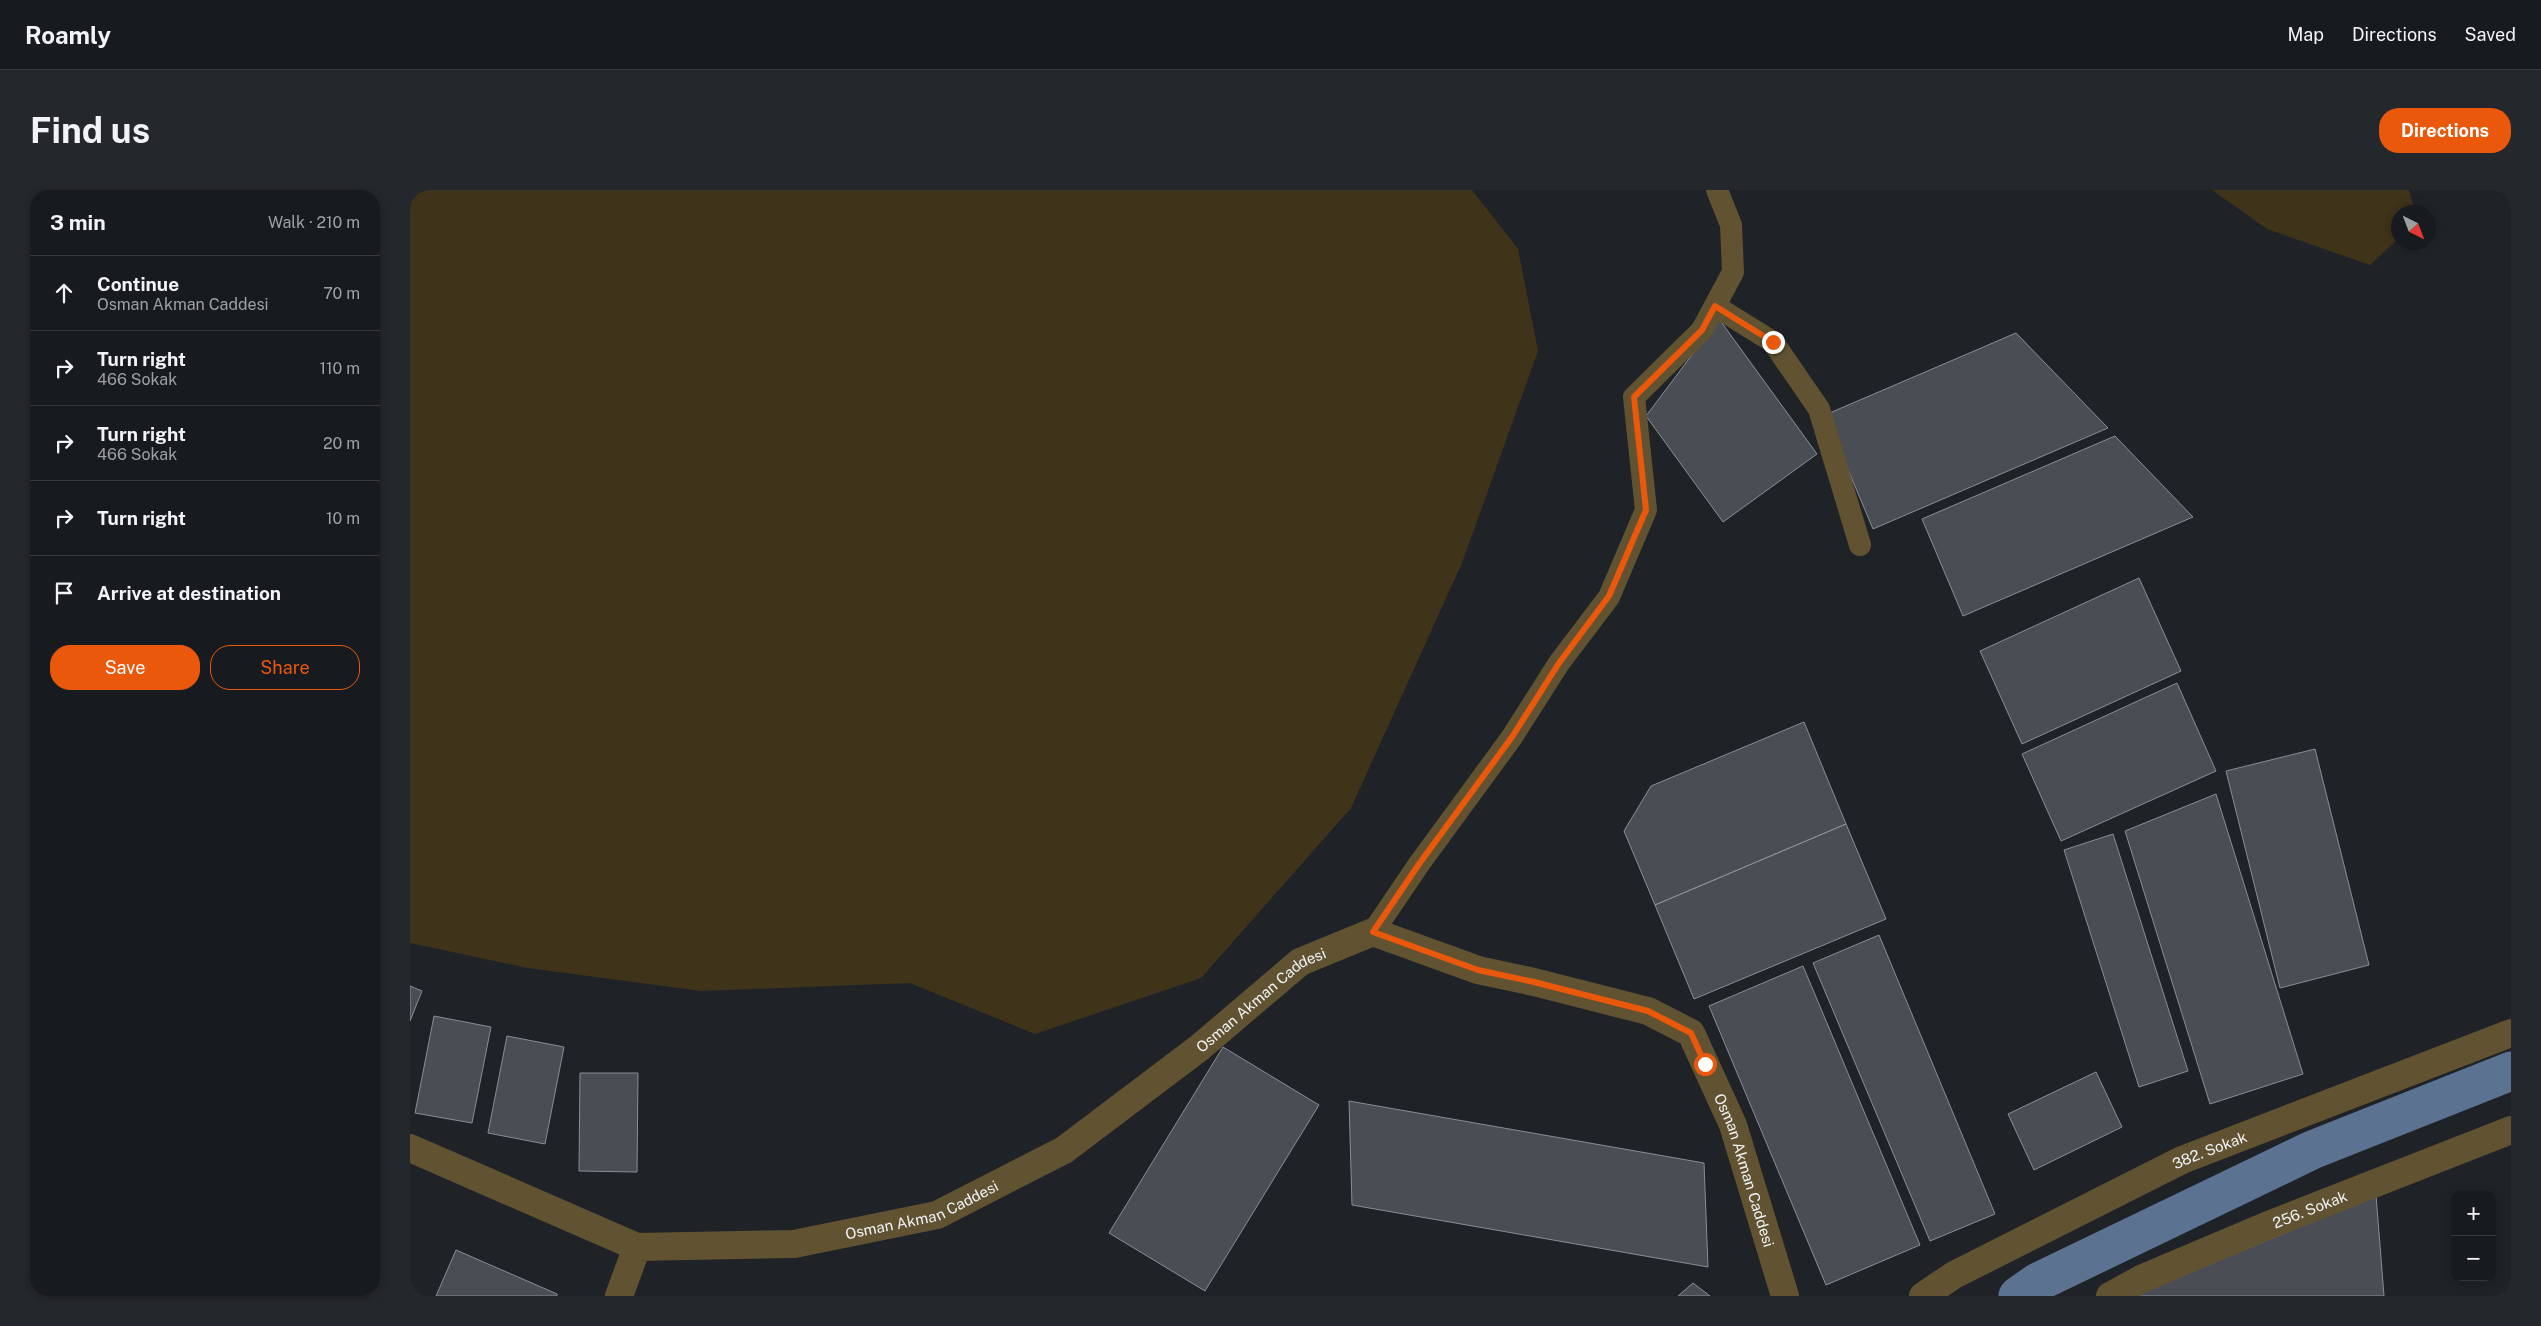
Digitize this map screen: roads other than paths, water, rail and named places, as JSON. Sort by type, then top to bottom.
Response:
[{"type":"street","name":"Osman Akman Caddesi","points":[[637,1247],[794,1244],[937,1215],[1064,1150],[1199,1048],[1300,962],[1373,932],[1478,970],[1648,1011],[1691,1033],[1734,1125],[1785,1296]]},
{"type":"street","name":"382. Sokak","points":[[1922,1296],[1954,1275],[2182,1160],[2511,1033]]},
{"type":"street","name":"256. Sokak","points":[[2110,1296],[2141,1279],[2271,1224],[2511,1130]]},
{"type":"street","points":[[410,1148],[637,1247],[619,1296]]},
{"type":"lane","points":[[1373,932],[1419,864],[1512,737],[1559,663],[1609,596],[1646,510],[1634,397],[1702,330],[1733,272],[1731,225],[1717,190]]},
{"type":"lane","points":[[1715,306],[1773,342],[1819,409],[1860,545]]},
{"type":"waterway","points":[[2018,1296],[2038,1282],[2312,1150],[2511,1071]]}]
